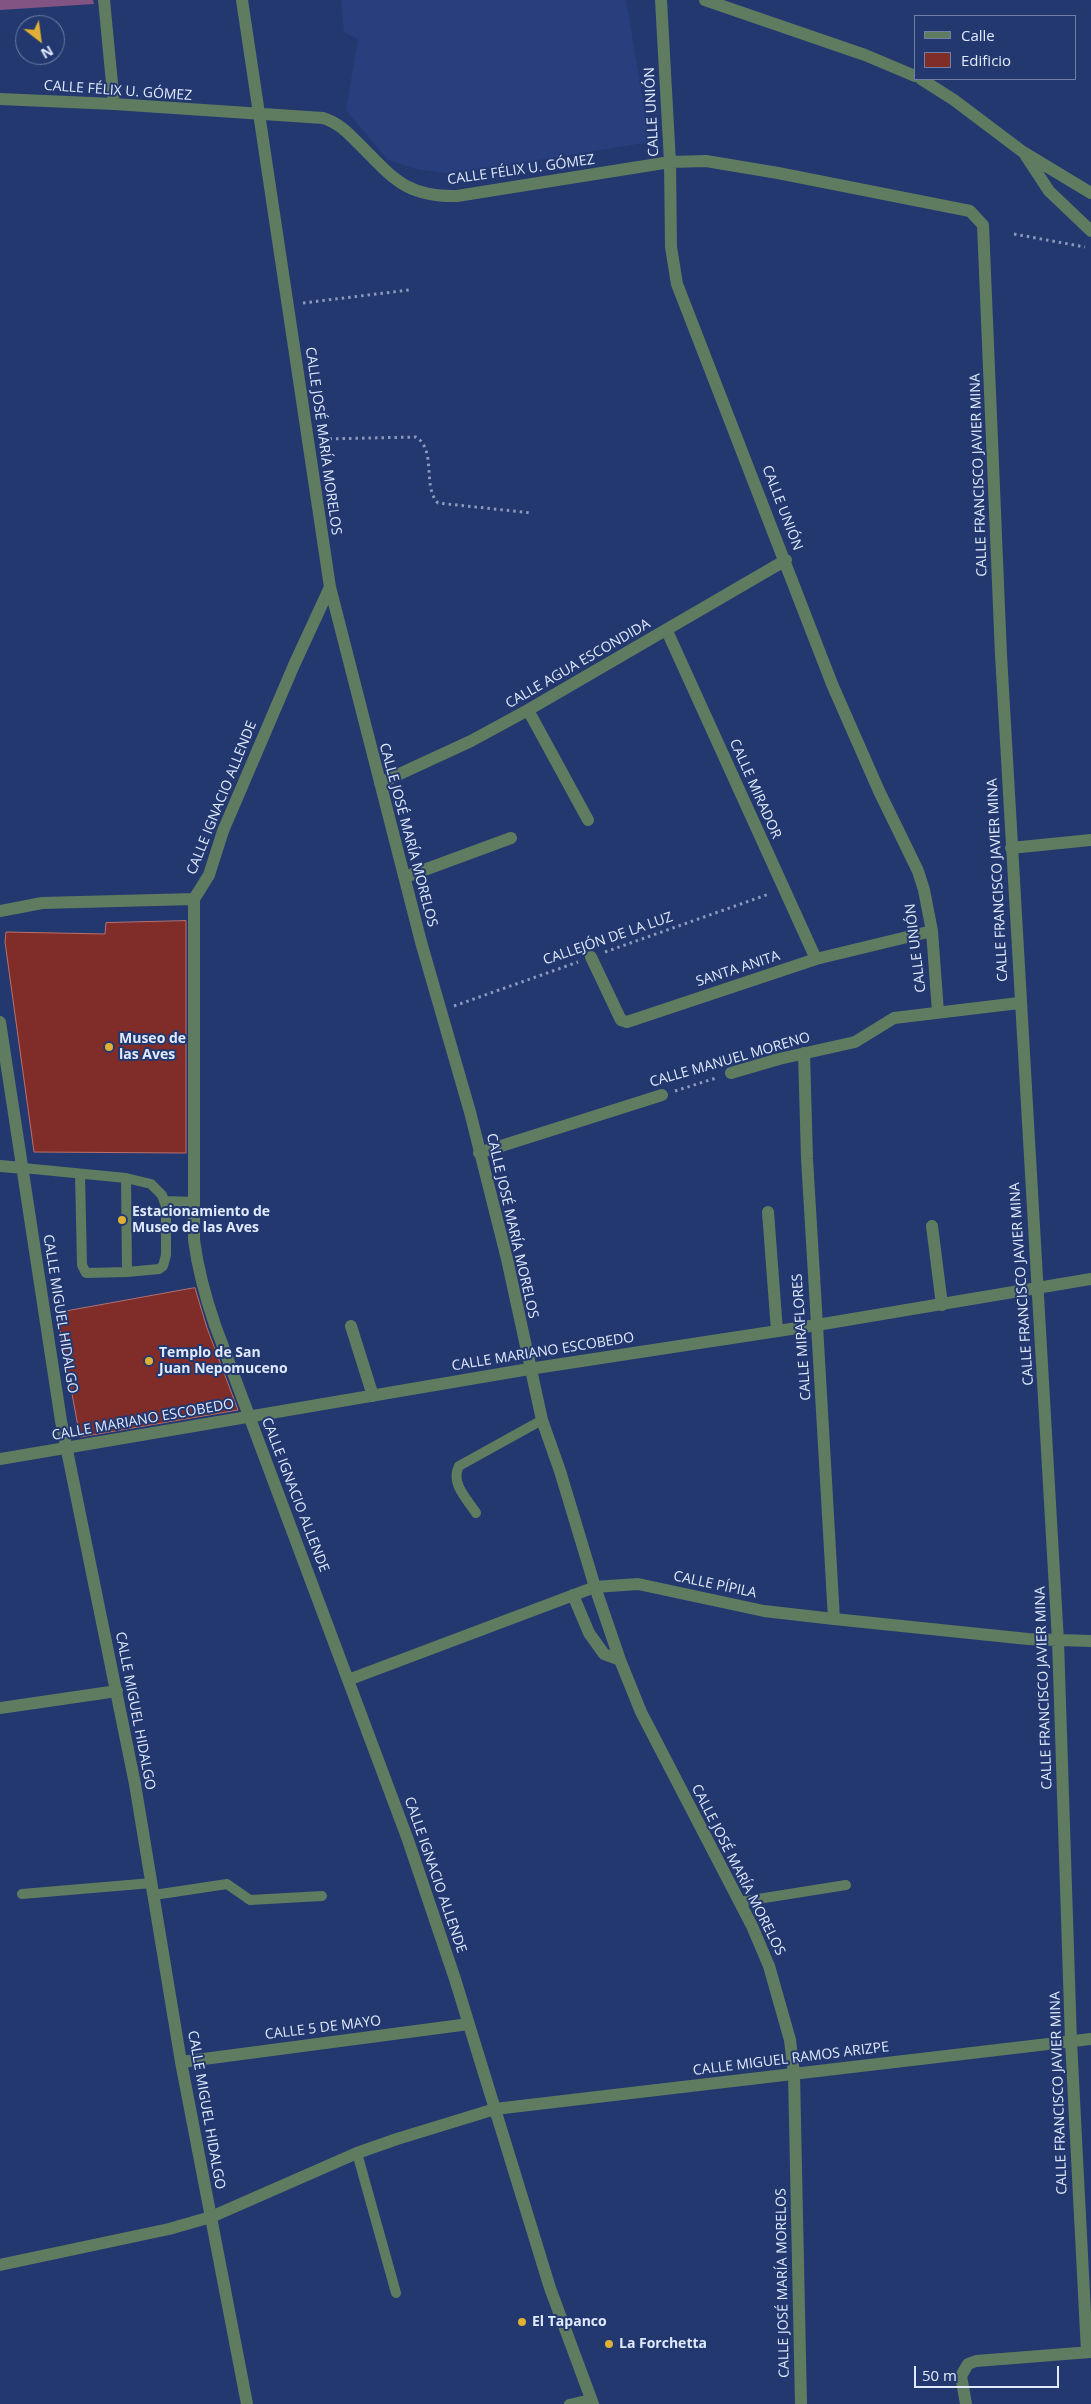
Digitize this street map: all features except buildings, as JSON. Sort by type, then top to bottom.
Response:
[{"type":"street","points":[[104,0],[114,104]]},
{"type":"street","name":"CALLE JOSÉ MARÍA MORELOS","points":[[242,0],[330,587],[439,1011],[470,1112],[507,1259],[542,1420],[620,1660],[645,1720],[739,1902],[769,1966],[790,2040],[794,2074],[800,2404]]},
{"type":"street","name":"CALLE UNIÓN","points":[[661,0],[670,162],[671,247],[677,284],[853,733],[918,870],[932,931],[938,1012]]},
{"type":"street","points":[[705,0],[865,55],[914,76]]},
{"type":"street","points":[[923,80],[954,100],[1023,152],[1091,193]]},
{"type":"street","name":"CALLE FÉLIX U. GÓMEZ","points":[[0,99],[114,104],[260,116],[323,118],[336,122],[392,177],[407,187],[436,197],[457,196],[670,162],[706,161],[778,173],[970,211],[977,217]]},
{"type":"street","points":[[1023,152],[1049,192],[1091,231]]},
{"type":"street","name":"CALLE FRANCISCO JAVIER MINA","points":[[977,217],[982,225],[985,236],[1001,655],[1019,1003],[1038,1288],[1058,1641],[1071,2041],[1089,2352]]},
{"type":"street","name":"CALLE AGUA ESCONDIDA","points":[[380,783],[471,741],[528,710],[667,631],[786,560]]},
{"type":"street","name":"CALLE IGNACIO ALLENDE","points":[[330,587],[294,665],[223,831],[209,875],[194,899],[194,1240],[201,1284],[411,1849],[469,2024],[550,2288],[591,2400]]},
{"type":"street","name":"CALLE MIRADOR","points":[[667,631],[816,959]]},
{"type":"street","points":[[528,710],[588,820]]},
{"type":"street","points":[[405,877],[511,838]]},
{"type":"street","points":[[1011,848],[1091,840]]},
{"type":"street","points":[[0,911],[42,903],[194,899]]},
{"type":"street","name":"SANTA ANITA","points":[[592,957],[621,1020],[627,1022],[816,959],[932,931]]},
{"type":"street","name":"CALLE MANUEL MORENO","points":[[731,1074],[804,1053],[855,1042],[894,1018],[1019,1003]]},
{"type":"street","name":"CALLE MIGUEL HIDALGO","points":[[0,1022],[67,1448],[117,1691],[210,2217],[247,2404]]},
{"type":"street","name":"CALLE MIRAFLORES","points":[[804,1053],[807,1159],[834,1619]]},
{"type":"street","name":"CALLE MANUEL MORENO","points":[[479,1153],[662,1095]]},
{"type":"street","points":[[0,1166],[23,1168]]},
{"type":"street","points":[[768,1212],[777,1331]]},
{"type":"street","points":[[932,1226],[942,1305]]},
{"type":"street","name":"CALLE MARIANO ESCOBEDO","points":[[0,1459],[530,1369],[942,1305],[1091,1279]]},
{"type":"street","points":[[351,1326],[373,1396]]},
{"type":"street","name":"CALLE PÍPILA","points":[[348,1680],[595,1587],[638,1584],[764,1610],[834,1619],[1058,1641],[1091,1641]]},
{"type":"street","points":[[573,1595],[589,1633],[604,1654],[620,1660]]},
{"type":"street","points":[[0,1708],[117,1691]]},
{"type":"street","name":"CALLE 5 DE MAYO","points":[[182,2062],[469,2024]]},
{"type":"street","name":"CALLE MIGUEL RAMOS ARIZPE","points":[[0,2265],[169,2229],[210,2217],[357,2153],[495,2109],[1091,2039]]},
{"type":"street","points":[[966,2404],[961,2376],[968,2364],[976,2361],[1089,2352]]},
{"type":"lane","points":[[23,1168],[126,1178],[152,1184],[158,1189],[165,1200],[166,1255],[163,1266],[159,1269],[90,1274],[83,1269],[80,1174]]},
{"type":"lane","points":[[126,1178],[127,1272]]},
{"type":"lane","points":[[165,1200],[194,1202]]},
{"type":"lane","points":[[476,1513],[458,1485],[456,1472],[459,1466],[542,1420]]},
{"type":"lane","points":[[22,1894],[227,1884],[250,1900],[322,1896]]},
{"type":"lane","points":[[739,1902],[846,1885]]},
{"type":"lane","points":[[357,2153],[396,2293]]},
{"type":"lane","points":[[569,2404],[591,2400]]},
{"type":"path","points":[[1014,234],[1091,248]]},
{"type":"path","points":[[287,305],[409,290]]},
{"type":"path","points":[[308,439],[416,437],[424,445],[433,494],[438,503],[532,513]]},
{"type":"path","name":"CALLEJÓN DE LA LUZ","points":[[439,1011],[784,889]]},
{"type":"path","name":"CALLE MANUEL MORENO","points":[[662,1095],[731,1074]]},
{"type":"shaded area","points":[[0,0],[93,0],[94,4],[0,10]]},
{"type":"shaded area","points":[[341,0],[626,0],[650,142],[452,174],[417,169],[388,160],[346,110],[358,39],[344,32]]},
{"type":"place","name":"Museo de las Aves","points":[[109,1047]]},
{"type":"place","name":"Estacionamiento de Museo de las Aves","points":[[122,1220]]},
{"type":"place","name":"Templo de San Juan Nepomuceno","points":[[149,1361]]},
{"type":"place","name":"El Tapanco","points":[[522,2322]]},
{"type":"place","name":"La Forchetta","points":[[609,2344]]}]
